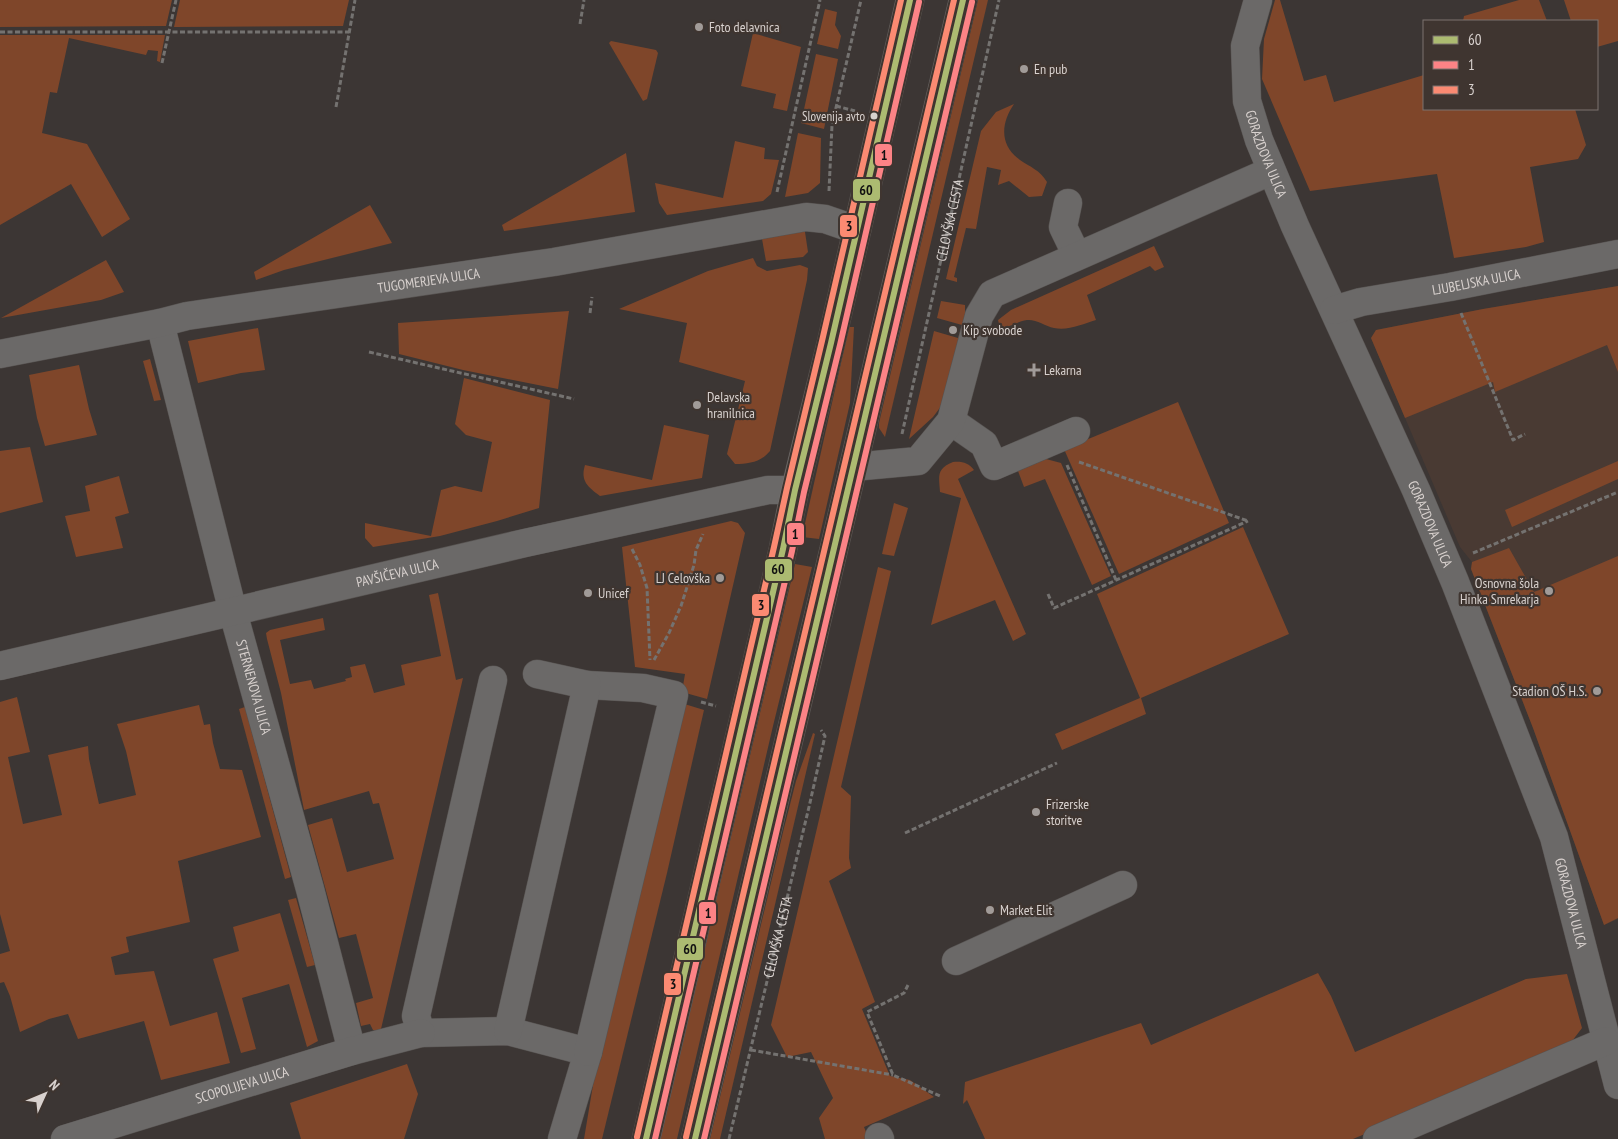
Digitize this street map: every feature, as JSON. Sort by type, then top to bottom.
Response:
[{"type":"main road","points":[[646,1139],[910,0]]},
{"type":"main road","points":[[695,1139],[963,0]]},
{"type":"street","name":"GORAZDOVA ULICA","points":[[1258,0],[1245,46],[1247,101],[1271,171],[1412,481],[1447,564],[1554,837],[1618,1084]]},
{"type":"street","points":[[852,467],[918,461],[951,421],[979,316],[992,294],[1271,171]]},
{"type":"street","points":[[1068,203],[1063,227],[1077,256]]},
{"type":"street","name":"TUGOMERJEVA ULICA","points":[[0,354],[187,316],[554,262],[806,217],[825,219],[857,230]]},
{"type":"street","name":"LJUBELJSKA ULICA","points":[[1334,310],[1361,302],[1450,287],[1618,254]]},
{"type":"street","name":"STERNENOVA ULICA","points":[[160,323],[233,612],[310,889],[352,1050]]},
{"type":"street","points":[[951,421],[984,444],[994,466],[1065,442]]},
{"type":"street","name":"PAVŠIČEVA ULICA","points":[[0,666],[602,526],[768,490],[795,490]]},
{"type":"street","points":[[537,674],[587,686],[643,688],[674,695],[588,1052],[562,1139]]},
{"type":"street","points":[[421,1033],[416,1016],[493,680]]},
{"type":"street","points":[[508,1031],[587,686]]},
{"type":"street","points":[[956,961],[1123,885]]},
{"type":"street","name":"SCOPOLIJEVA ULICA","points":[[65,1139],[352,1050],[421,1033],[508,1031],[588,1052]]},
{"type":"street","points":[[1377,1139],[1606,1041]]},
{"type":"path","points":[[162,63],[176,0]]},
{"type":"path","points":[[336,108],[355,0]]},
{"type":"path","points":[[580,24],[584,0]]},
{"type":"path","points":[[777,192],[820,0]]},
{"type":"path","points":[[829,198],[832,125],[861,0]]},
{"type":"path","name":"CELOVŠKA CESTA","points":[[900,441],[999,0]]},
{"type":"path","points":[[0,32],[349,32]]},
{"type":"path","points":[[836,106],[855,111]]},
{"type":"path","points":[[1450,287],[1513,440],[1525,434]]},
{"type":"path","points":[[590,313],[592,297]]},
{"type":"path","points":[[368,352],[574,400]]},
{"type":"path","points":[[1065,442],[1116,580]]},
{"type":"path","points":[[1048,594],[1054,608],[1248,521],[1065,442]]},
{"type":"path","points":[[1447,564],[1618,492]]},
{"type":"path","points":[[630,544],[640,565],[647,588],[650,665],[669,633],[681,606],[694,566],[696,550],[706,526]]},
{"type":"path","name":"CELOVŠKA CESTA","points":[[729,1139],[810,807],[825,736]]},
{"type":"path","points":[[905,833],[1057,763]]},
{"type":"path","points":[[893,1075],[867,1012],[904,994],[908,985]]},
{"type":"path","points":[[751,1050],[893,1075],[940,1096]]},
{"type":"shaded area","points":[[0,0],[172,0],[166,26],[0,27]]},
{"type":"shaded area","points":[[180,0],[349,0],[343,26],[174,27]]},
{"type":"shaded area","points":[[978,0],[988,0],[885,437],[879,428],[879,423]]},
{"type":"shaded area","points":[[1275,0],[1280,0],[1304,81],[1326,75],[1334,102],[1423,75],[1423,110],[1575,110],[1586,145],[1578,159],[1530,167],[1544,242],[1526,247],[1454,258],[1437,174],[1310,191],[1262,79],[1264,39]]},
{"type":"shaded area","points":[[1519,0],[1539,0],[1547,20],[1463,20],[1464,16]]},
{"type":"shaded area","points":[[1564,0],[1618,0],[1618,41],[1598,47],[1598,20],[1571,20]]},
{"type":"shaded area","points":[[825,9],[837,12],[835,25],[841,36],[838,49],[817,44]]},
{"type":"shaded area","points":[[753,33],[801,47],[787,111],[773,108],[776,94],[741,86]]},
{"type":"shaded area","points":[[0,35],[165,35],[160,62],[157,61],[158,51],[148,50],[146,55],[69,38],[57,93],[50,92],[42,133],[87,144],[130,219],[102,237],[71,184],[0,225]]},
{"type":"shaded area","points":[[611,41],[656,50],[658,53],[647,99],[643,101],[609,43]]},
{"type":"shaded area","points":[[816,54],[838,59],[824,129],[801,123]]},
{"type":"shaded area","points":[[1014,104],[1006,119],[1005,141],[1013,154],[1038,172],[1047,182],[1042,196],[1029,197],[1009,181],[998,185],[1001,170],[987,167],[976,229],[966,228],[954,277],[957,278],[957,282],[946,279],[981,131],[996,112]]},
{"type":"shaded area","points":[[798,133],[821,138],[820,183],[808,193],[785,197]]},
{"type":"shaded area","points":[[735,141],[765,148],[764,159],[779,160],[771,194],[763,201],[667,215],[659,203],[655,183],[723,198]]},
{"type":"shaded area","points":[[626,153],[635,212],[504,231],[502,225]]},
{"type":"shaded area","points":[[370,205],[392,243],[284,270],[256,280],[254,272]]},
{"type":"shaded area","points":[[797,229],[805,232],[808,252],[803,257],[766,261],[762,239]]},
{"type":"shaded area","points":[[1154,246],[1164,267],[1155,271],[1150,266],[1087,295],[1096,320],[1065,329],[1054,328],[1030,320],[1000,328],[998,320],[1011,310]]},
{"type":"shaded area","points":[[753,258],[757,266],[767,271],[800,265],[808,268],[807,280],[770,451],[763,458],[754,462],[735,464],[727,454],[745,381],[679,362],[687,323],[619,309],[708,271]]},
{"type":"shaded area","points":[[106,260],[124,292],[101,300],[1,318]]},
{"type":"shaded area","name":"Osnovna šola Hinka Smrekarja","points":[[1618,286],[1618,919],[1604,925],[1533,728],[1471,569],[1472,562],[1460,547],[1371,338],[1376,330],[1483,309]]},
{"type":"shaded area","points":[[1618,286],[1618,372],[1607,345],[1495,392],[1493,382],[1405,418],[1371,338],[1376,330],[1483,309]]},
{"type":"shaded area","points":[[941,301],[965,305],[965,326],[942,405],[933,417],[909,439],[934,331],[958,338],[962,325],[937,318]]},
{"type":"shaded area","points":[[569,311],[558,389],[463,370],[399,354],[398,323]]},
{"type":"shaded area","points":[[849,327],[854,327],[850,403],[819,539],[802,537]]},
{"type":"shaded area","points":[[258,328],[265,370],[241,373],[198,383],[188,341]]},
{"type":"shaded area","points":[[150,359],[161,400],[154,401],[143,361]]},
{"type":"shaded area","points":[[79,365],[97,435],[45,446],[37,418],[29,375]]},
{"type":"shaded area","points":[[464,378],[550,400],[539,508],[440,536],[373,547],[365,538],[365,523],[431,536],[441,490],[455,486],[482,492],[492,442],[466,435],[455,424]]},
{"type":"shaded area","points":[[1178,402],[1229,523],[1119,574],[1064,449]]},
{"type":"shaded area","points":[[664,425],[709,435],[702,478],[600,496],[586,483],[584,479],[585,465],[652,480]]},
{"type":"shaded area","points":[[30,447],[43,502],[0,513],[0,451]]},
{"type":"shaded area","points":[[1046,459],[1061,463],[1111,576],[1092,585],[1045,479],[1024,487],[1018,471]]},
{"type":"shaded area","points":[[1618,461],[1618,479],[1512,527],[1505,510]]},
{"type":"shaded area","points":[[953,462],[965,463],[974,470],[958,479],[1026,634],[1013,641],[995,600],[931,625],[961,498],[940,492],[939,477],[941,470]]},
{"type":"shaded area","points":[[119,476],[129,513],[115,517],[123,548],[76,557],[65,516],[90,511],[85,486]]},
{"type":"shaded area","points":[[894,503],[908,508],[894,556],[882,554]]},
{"type":"shaded area","points":[[731,521],[738,523],[745,533],[707,699],[682,692],[685,674],[635,667],[622,547]]},
{"type":"shaded area","points":[[1243,527],[1289,634],[1141,698],[1146,714],[1062,750],[1055,734],[1140,698],[1097,594]]},
{"type":"shaded area","points":[[1509,548],[1534,592],[1618,556],[1618,918],[1604,925],[1533,728],[1471,569],[1472,562]]},
{"type":"shaded area","points":[[795,564],[812,567],[677,1139],[660,1139]]},
{"type":"shaded area","points":[[878,567],[891,571],[841,787],[851,796],[849,858],[851,868],[829,881],[875,1002],[862,1009],[890,1076],[910,1080],[934,1097],[864,1127],[869,1139],[825,1139],[819,1118],[833,1098],[811,1052],[787,1057],[771,1025]]},
{"type":"shaded area","points":[[438,593],[456,680],[463,678],[381,1029],[377,1031],[373,1030],[370,1024],[361,1026],[356,1003],[373,998],[356,934],[339,938],[308,825],[332,818],[347,872],[394,859],[379,803],[373,804],[369,791],[304,810],[281,693],[266,633],[270,630],[323,618],[325,630],[280,640],[290,684],[311,680],[314,689],[346,681],[345,679],[352,677],[350,667],[365,664],[374,693],[405,685],[401,665],[441,656],[429,595]]},
{"type":"shaded area","points":[[17,697],[30,752],[8,757],[23,824],[62,815],[48,755],[88,746],[99,804],[136,795],[126,751],[117,724],[199,705],[204,725],[210,724],[220,769],[242,770],[261,837],[178,861],[190,922],[126,937],[129,952],[111,957],[115,975],[154,971],[170,1026],[217,1012],[230,1063],[161,1080],[144,1021],[78,1039],[68,1014],[49,1019],[20,1032],[10,996],[4,982],[0,983],[0,954],[10,951],[0,914],[0,702]]},
{"type":"shaded area","points":[[678,702],[704,710],[667,873],[602,1139],[584,1139],[598,1055]]},
{"type":"shaded area","points":[[245,707],[291,877],[285,879],[239,709]]},
{"type":"shaded area","points":[[813,733],[815,734],[720,1139],[710,1139],[784,828],[796,781]]},
{"type":"shaded area","points":[[296,898],[315,965],[307,967],[288,900]]},
{"type":"shaded area","points":[[280,913],[318,1041],[307,1047],[289,984],[242,998],[256,1049],[241,1053],[213,959],[239,951],[233,927]]},
{"type":"shaded area","points":[[1318,973],[1331,996],[1355,1052],[1526,979],[1567,974],[1582,1028],[1566,1049],[1353,1139],[985,1139],[967,1100],[963,1104],[965,1082],[1141,1023],[1151,1045]]},
{"type":"shaded area","points":[[407,1064],[418,1094],[404,1139],[301,1139],[290,1103]]},
{"type":"transit line","name":"3","points":[[637,1137],[901,0]]},
{"type":"transit line","name":"60","points":[[646,1139],[910,0]]},
{"type":"transit line","name":"3","points":[[686,1137],[954,0]]},
{"type":"transit line","name":"60","points":[[695,1139],[963,0]]},
{"type":"transit line","name":"1","points":[[655,1139],[919,2]]},
{"type":"transit line","name":"1","points":[[704,1139],[972,2]]},
{"type":"place","name":"Foto delavnica","points":[[699,27]]},
{"type":"place","name":"En pub","points":[[1024,69]]},
{"type":"place","name":"Slovenija avto","points":[[874,116]]},
{"type":"place","name":"Kip svobode","points":[[953,330]]},
{"type":"place","name":"Lekarna","points":[[1034,370]]},
{"type":"place","name":"Delavska hranilnica","points":[[697,405]]},
{"type":"place","name":"LJ Celovška","points":[[720,578]]},
{"type":"place","name":"Osnovna šola Hinka Smrekarja","points":[[1549,591]]},
{"type":"place","name":"Unicef","points":[[588,593]]},
{"type":"place","name":"Stadion OŠ H.S.","points":[[1597,691]]},
{"type":"place","name":"Frizerske storitve","points":[[1036,812]]},
{"type":"place","name":"Market Elit","points":[[990,910]]}]
